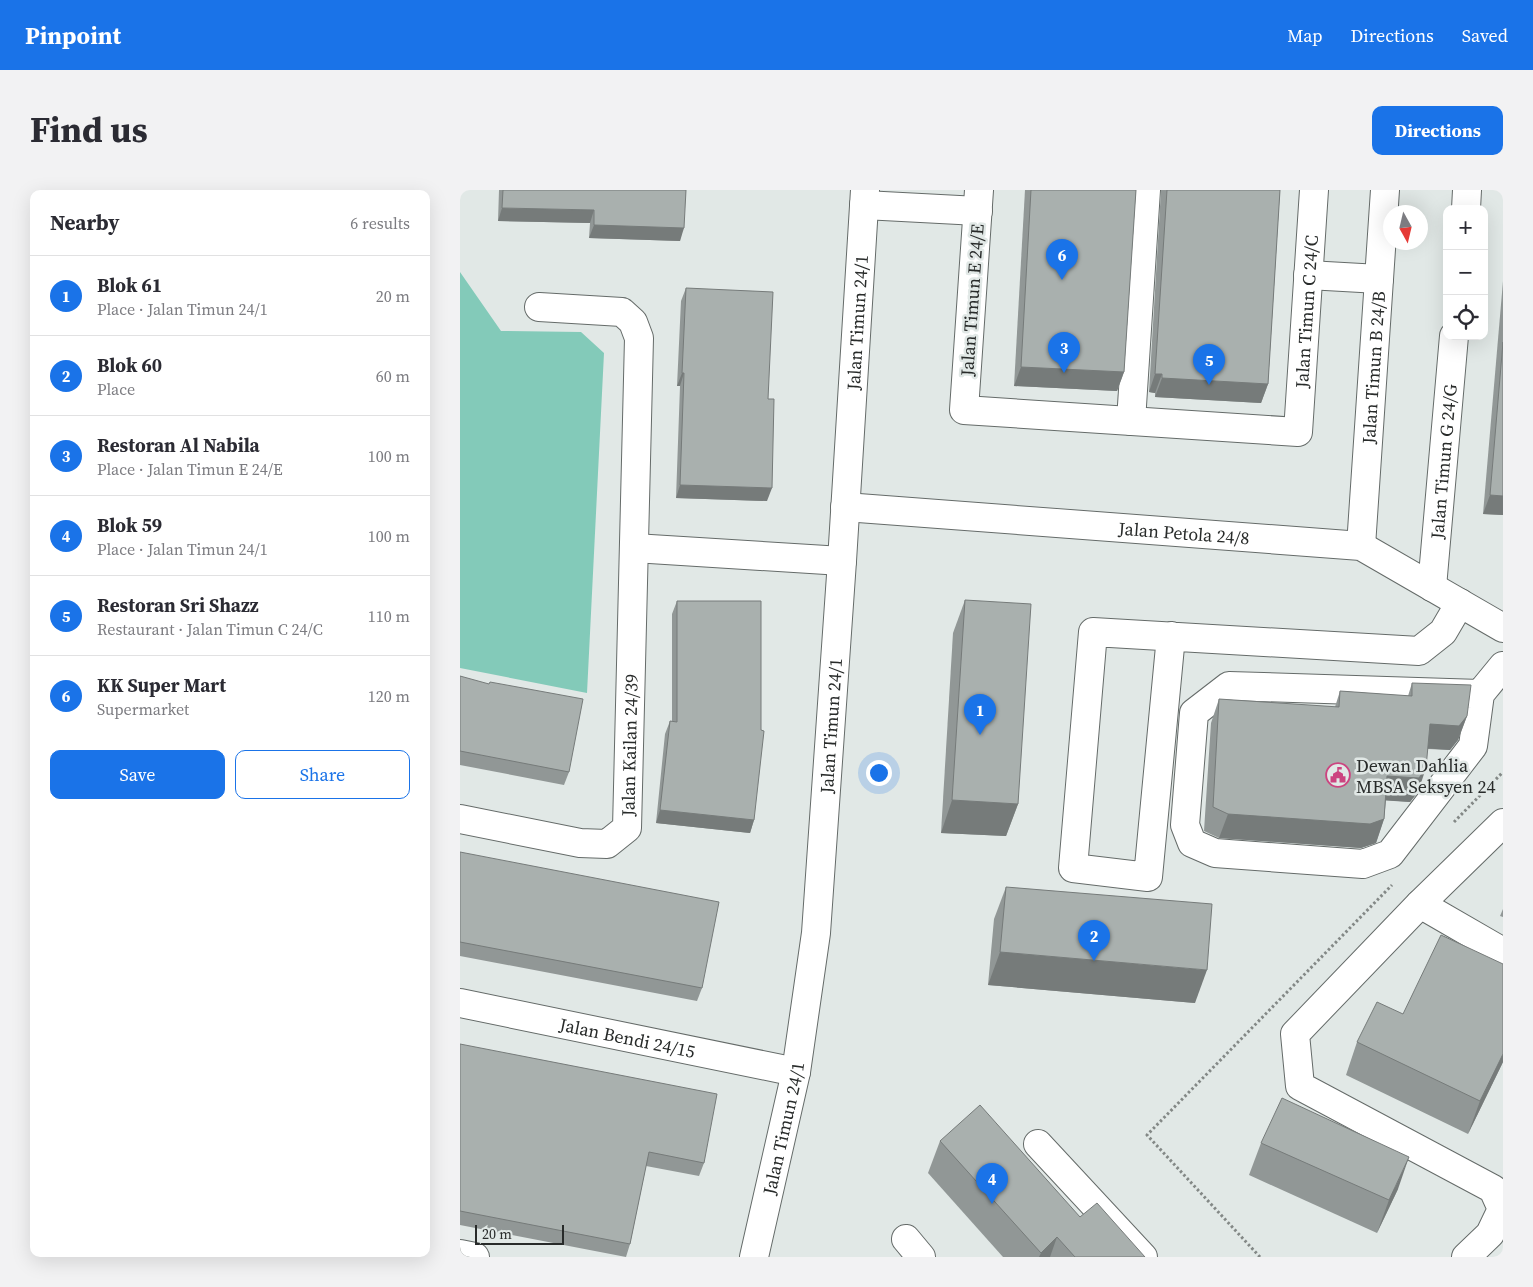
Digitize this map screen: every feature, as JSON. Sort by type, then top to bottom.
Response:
[{"type":"street","points":[[1130,422],[1146,190]]},
{"type":"street","name":"Jalan Timun C 24/C","points":[[1130,422],[1298,432],[1314,190]]},
{"type":"street","name":"Jalan Timun B 24/B","points":[[1361,546],[1385,190]]},
{"type":"street","points":[[1466,205],[1467,190]]},
{"type":"street","points":[[864,198],[978,200]]},
{"type":"street","name":"Jalan Timun 24/1","points":[[754,1257],[796,1072],[816,933],[842,561],[864,198]]},
{"type":"street","name":"Jalan Timun E 24/E","points":[[978,200],[964,410],[1130,422]]},
{"type":"street","points":[[1308,275],[1379,280]]},
{"type":"street","name":"Jalan Kailan 24/39","points":[[460,819],[589,843],[607,844],[628,828],[639,338],[633,322],[622,312],[539,307]]},
{"type":"street","name":"Jalan Timun G 24/G","points":[[1432,587],[1454,340]]},
{"type":"street","name":"Jalan Petola 24/8","points":[[845,507],[1361,546],[1503,628]]},
{"type":"street","points":[[634,548],[842,561]]},
{"type":"street","points":[[1171,636],[1148,877],[1073,868],[1092,632],[1171,636],[1419,651],[1443,632],[1460,603]]},
{"type":"street","points":[[1480,694],[1229,686],[1194,713],[1185,825],[1192,842],[1215,853],[1363,864],[1390,854],[1473,746],[1480,694],[1503,666]]},
{"type":"street","points":[[1466,1257],[1490,1234],[1502,1209],[1493,1189],[1300,1086],[1295,1034],[1420,904],[1503,822]]},
{"type":"street","points":[[1420,904],[1503,952]]},
{"type":"street","name":"Jalan Bendi 24/15","points":[[460,1003],[796,1072]]},
{"type":"street","points":[[1038,1144],[1142,1257]]},
{"type":"street","points":[[460,1254],[475,1257]]},
{"type":"green space","points":[[460,272],[501,331],[581,332],[604,353],[587,693],[460,668]]},
{"type":"building","points":[[503,190],[686,190],[684,228],[594,225],[594,210],[502,208]]},
{"type":"building","points":[[1031,190],[1136,190],[1124,372],[1021,367]]},
{"type":"building","points":[[1167,190],[1280,190],[1268,384],[1162,378],[1162,374],[1155,374]]},
{"type":"building","points":[[686,288],[773,292],[768,399],[774,399],[772,488],[680,485]]},
{"type":"building","points":[[1503,342],[1503,496],[1490,495]]},
{"type":"building","points":[[965,600],[1031,604],[1018,804],[952,800]]},
{"type":"building","points":[[677,601],[761,601],[761,730],[764,731],[754,820],[660,810],[670,721],[677,722]]},
{"type":"building","points":[[460,676],[489,684],[490,682],[583,699],[569,772],[460,751]]},
{"type":"building","points":[[1412,683],[1471,685],[1467,716],[1459,726],[1430,724],[1426,768],[1419,778],[1387,776],[1384,819],[1370,824],[1228,814],[1213,807],[1219,699],[1339,707],[1340,691],[1412,696]]},
{"type":"building","points":[[460,852],[719,902],[702,988],[460,942]]},
{"type":"building","points":[[1006,887],[1212,904],[1207,970],[1000,952]]},
{"type":"building","points":[[1441,935],[1503,964],[1503,1054],[1480,1101],[1357,1042],[1377,1002],[1403,1014]]},
{"type":"building","points":[[460,1044],[717,1094],[704,1163],[649,1152],[630,1244],[460,1211]]},
{"type":"building","points":[[1282,1098],[1409,1157],[1389,1200],[1261,1143]]},
{"type":"building","points":[[980,1105],[1080,1217],[1097,1203],[1145,1257],[1075,1257],[1057,1237],[1041,1253],[940,1141]]},
{"type":"place","name":"KK Super Mart","points":[[1062,280]]},
{"type":"place","name":"Restoran Al Nabila","points":[[1064,373]]},
{"type":"place","name":"Restoran Sri Shazz","points":[[1209,385]]},
{"type":"place","name":"Blok 61","points":[[980,735]]},
{"type":"place","name":"Dewan Dahlia MBSA Seksyen 24","points":[[1338,775]]},
{"type":"place","name":"Blok 60","points":[[1094,961]]},
{"type":"place","name":"Blok 59","points":[[992,1204]]}]
